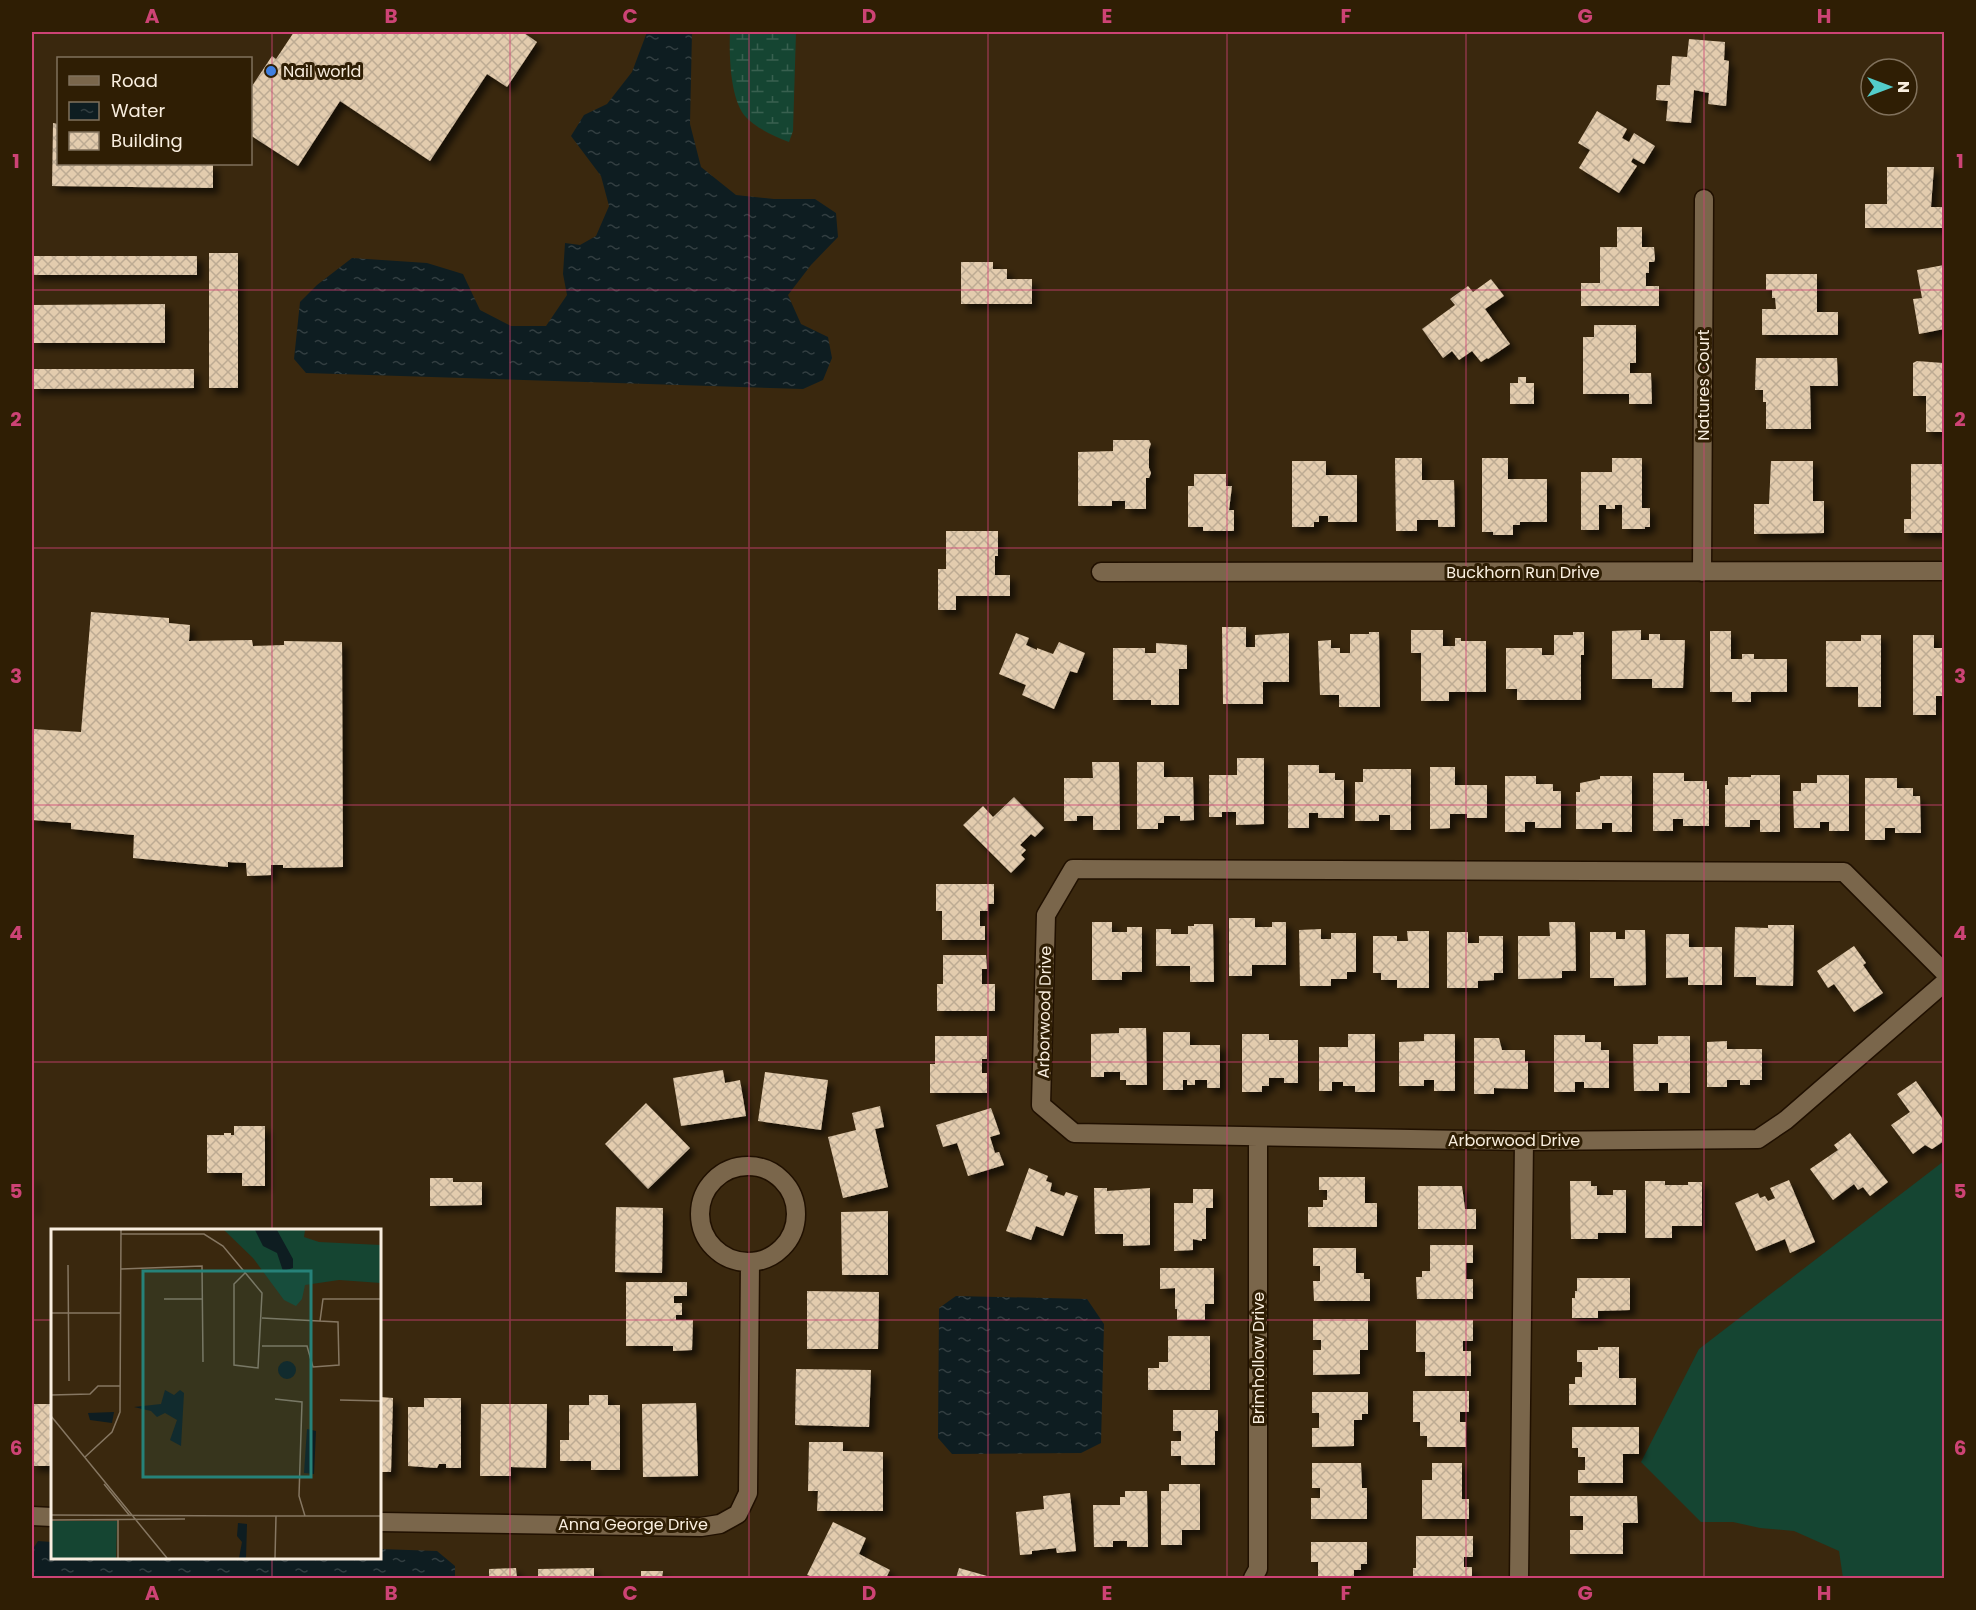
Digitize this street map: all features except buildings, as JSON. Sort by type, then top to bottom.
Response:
[{"type":"street","name":"Natures Court","points":[[1702,572],[1704,198]]},
{"type":"street","name":"Buckhorn Run Drive","points":[[1101,572],[1944,571]]},
{"type":"street","name":"Arborwood Drive","points":[[1944,972],[1844,872],[1073,869],[1046,915],[1041,1105],[1074,1133],[1524,1141],[1758,1139],[1786,1120],[1944,984]]},
{"type":"street","name":"Brimhollow Drive","points":[[1253,1578],[1258,1569],[1258,1137]]},
{"type":"street","points":[[1519,1578],[1524,1141]]},
{"type":"street","points":[[743,1166],[755,1167],[777,1176],[786,1184],[796,1206],[794,1229],[782,1249],[772,1256],[750,1263],[737,1261],[716,1250],[705,1235],[700,1217],[705,1193],[712,1183],[731,1169],[743,1166]]},
{"type":"street","name":"Anna George Drive","points":[[381,1522],[701,1527],[720,1524],[738,1514],[748,1493],[750,1263]]},
{"type":"street","points":[[32,1516],[51,1517]]},
{"type":"green space","points":[[730,32],[796,32],[793,131],[789,142],[754,124],[739,107],[731,75]]},
{"type":"green space","points":[[1944,1161],[1944,1578],[1843,1578],[1839,1551],[1794,1531],[1760,1528],[1733,1522],[1701,1522],[1641,1462],[1699,1349]]},
{"type":"water","points":[[647,32],[692,32],[690,124],[701,167],[736,195],[774,199],[815,199],[836,213],[838,237],[811,265],[788,295],[801,324],[828,337],[832,358],[823,380],[803,389],[306,373],[294,359],[300,302],[317,285],[352,258],[427,263],[463,274],[480,310],[511,326],[546,326],[567,295],[563,274],[565,243],[580,245],[596,236],[609,206],[601,176],[571,136],[584,115],[607,104],[632,72]]},
{"type":"water","points":[[956,1296],[1087,1299],[1104,1324],[1101,1443],[1081,1453],[952,1454],[938,1438],[939,1308]]},
{"type":"water","points":[[38,1541],[51,1542],[51,1559],[381,1559],[381,1549],[437,1551],[455,1566],[455,1578],[32,1578],[32,1550]]},
{"type":"place","name":"Nail world","points":[[271,71]]}]
